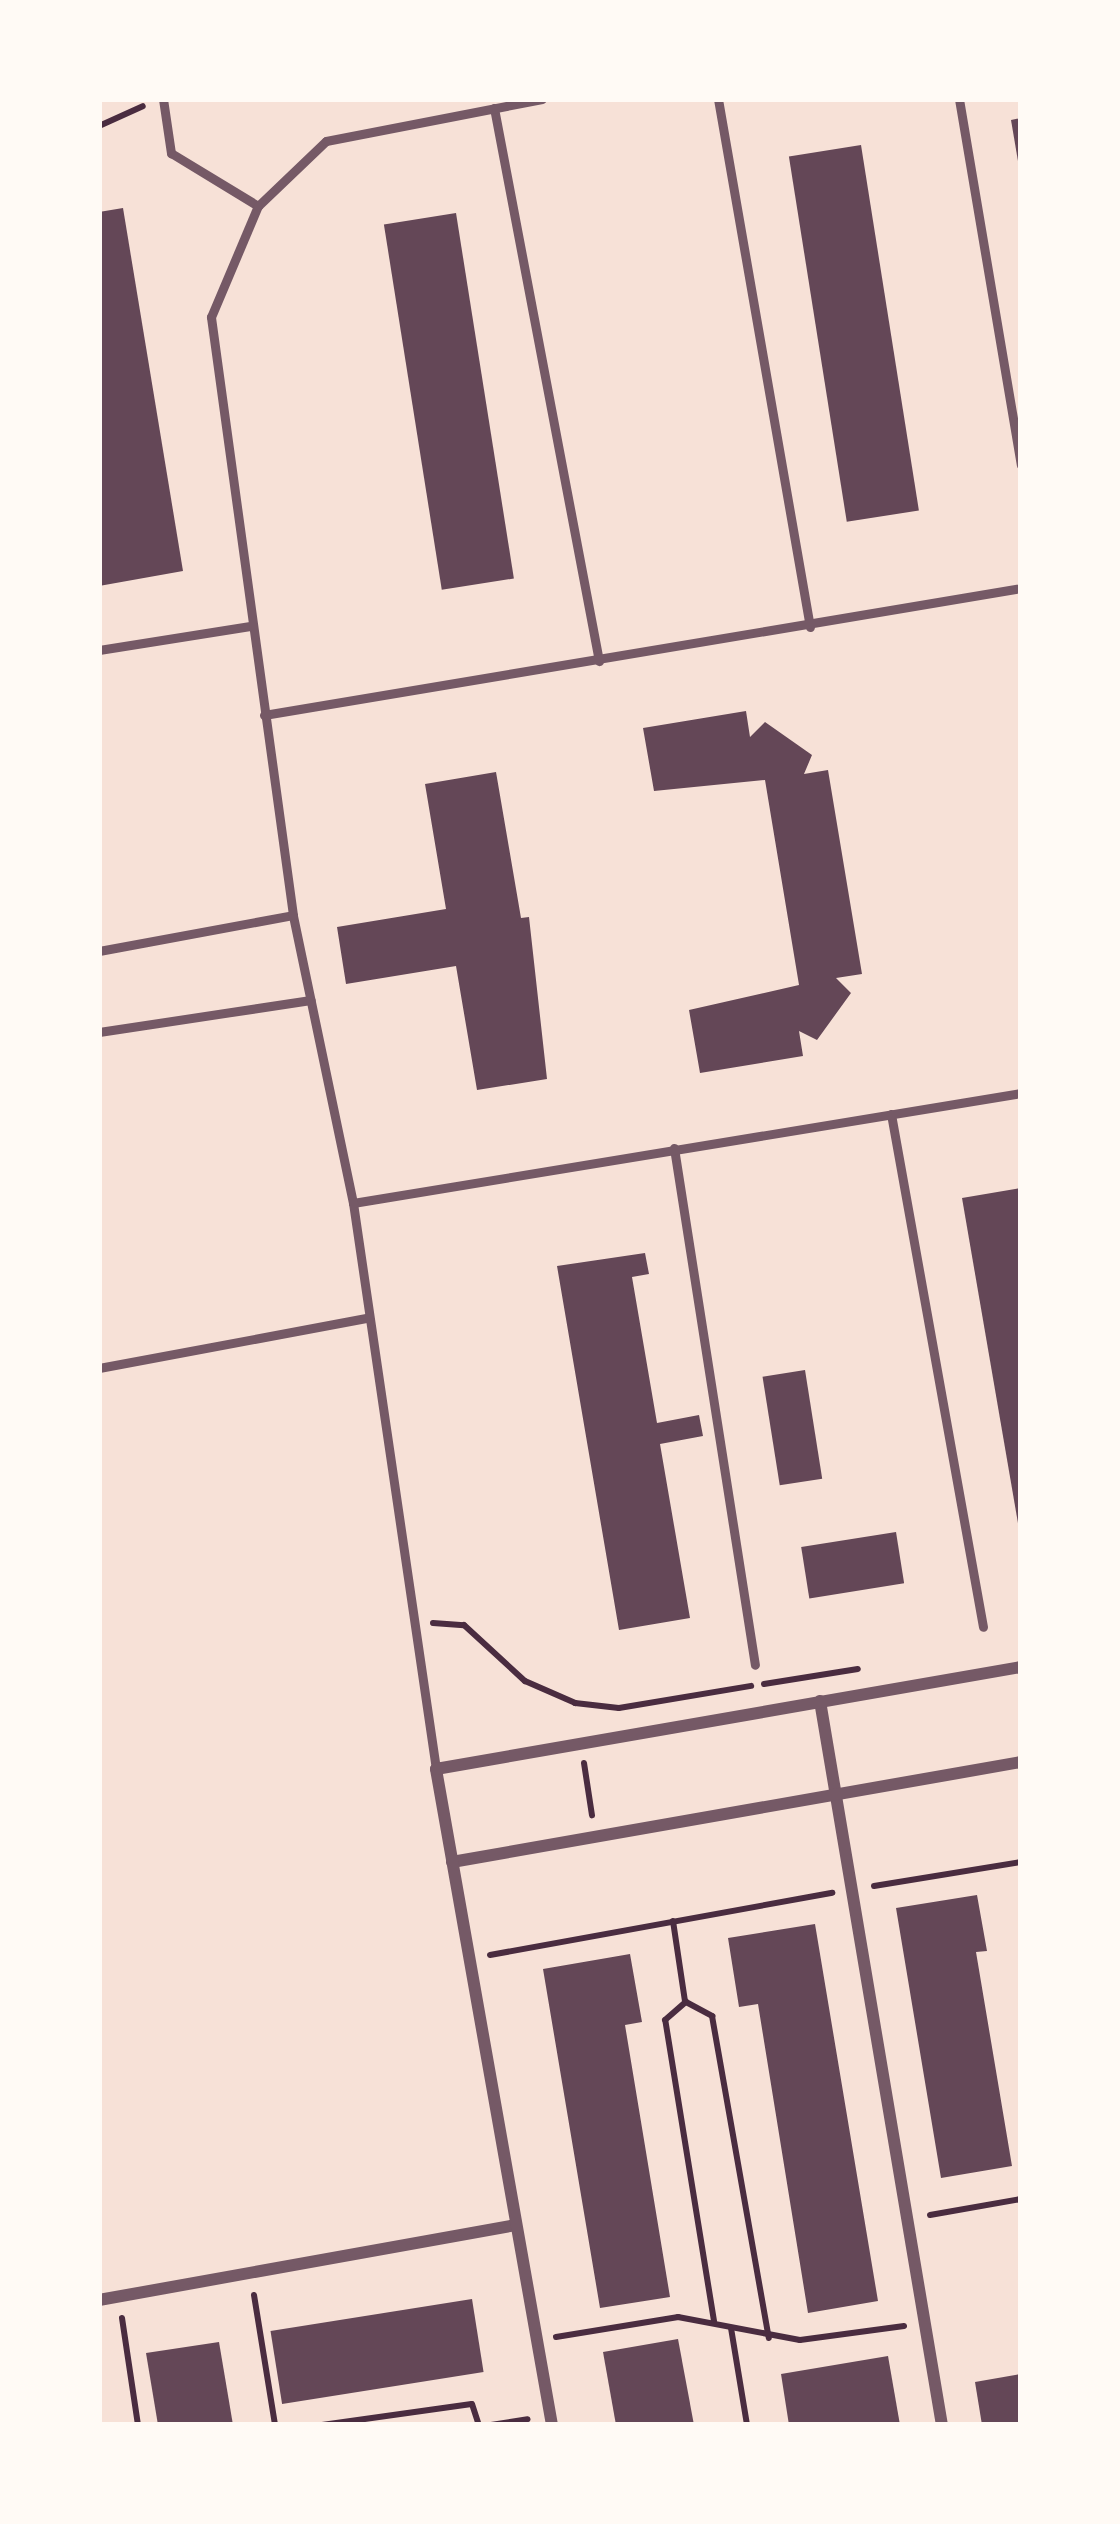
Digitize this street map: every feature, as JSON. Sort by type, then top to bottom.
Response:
[{"type":"street","points":[[551,2420],[436,1769],[1021,1667]]},
{"type":"street","points":[[820,1700],[942,2425]]},
{"type":"street","points":[[452,1862],[1021,1762]]},
{"type":"street","points":[[99,2300],[515,2225]]},
{"type":"lane","points":[[160,99],[171,153],[258,206]]},
{"type":"lane","points":[[436,1769],[352,1203],[293,915],[211,317],[258,206],[326,140],[542,99]]},
{"type":"lane","points":[[718,99],[810,627]]},
{"type":"lane","points":[[959,99],[1021,465]]},
{"type":"lane","points":[[494,108],[599,661]]},
{"type":"lane","points":[[264,715],[1021,588]]},
{"type":"lane","points":[[99,650],[250,626]]},
{"type":"lane","points":[[99,951],[293,915]]},
{"type":"lane","points":[[99,1032],[311,1000]]},
{"type":"lane","points":[[352,1203],[1021,1093]]},
{"type":"lane","points":[[891,1114],[983,1627]]},
{"type":"lane","points":[[674,1148],[755,1665]]},
{"type":"lane","points":[[99,1368],[367,1318]]},
{"type":"path","points":[[99,126],[160,99]]},
{"type":"path","points":[[413,1622],[464,1625],[525,1681],[619,1708],[879,1665]]},
{"type":"path","points":[[469,1959],[1021,1862]]},
{"type":"path","points":[[673,1921],[686,2002]]},
{"type":"path","points":[[686,2002],[665,2020],[713,2321]]},
{"type":"path","points":[[686,2002],[712,2016],[770,2338]]},
{"type":"path","points":[[908,2218],[1021,2199]]},
{"type":"path","points":[[251,2273],[274,2425]]},
{"type":"path","points":[[121,2296],[137,2425]]},
{"type":"path","points":[[536,2340],[678,2317],[713,2321],[770,2338],[925,2323]]},
{"type":"path","points":[[731,2326],[748,2425]]},
{"type":"path","points":[[322,2425],[472,2404],[479,2425]]},
{"type":"path","points":[[490,2425],[551,2420]]},
{"type":"building","points":[[1021,118],[1021,167],[1019,167],[1011,120]]},
{"type":"building","points":[[861,145],[919,510],[847,522],[789,156]]},
{"type":"building","points":[[123,208],[183,571],[99,586],[99,212]]},
{"type":"building","points":[[456,213],[514,578],[442,590],[384,224]]},
{"type":"building","points":[[746,711],[750,737],[765,722],[812,755],[804,774],[828,770],[862,974],[836,978],[851,993],[817,1040],[799,1031],[803,1056],[700,1073],[689,1010],[799,985],[765,780],[654,791],[643,728]]},
{"type":"building","points":[[496,772],[521,918],[529,917],[547,1079],[477,1090],[456,966],[346,984],[337,927],[446,909],[425,784]]},
{"type":"building","points":[[1021,1188],[1021,1529],[1019,1529],[962,1198]]},
{"type":"building","points":[[645,1253],[649,1274],[632,1277],[657,1423],[699,1415],[703,1436],[660,1444],[690,1618],[619,1630],[557,1266]]},
{"type":"building","points":[[805,1370],[822,1479],[780,1485],[763,1377]]},
{"type":"building","points":[[896,1532],[904,1583],[809,1598],[801,1547]]},
{"type":"building","points":[[977,1895],[987,1951],[976,1952],[1012,2166],[941,2178],[896,1908]]},
{"type":"building","points":[[815,1924],[878,2301],[808,2313],[758,2004],[739,2007],[728,1938]]},
{"type":"building","points":[[630,1954],[642,2022],[625,2025],[670,2297],[600,2308],[543,1969]]},
{"type":"building","points":[[472,2299],[484,2372],[282,2404],[271,2331]]},
{"type":"building","points":[[678,2339],[694,2425],[616,2425],[603,2352]]},
{"type":"building","points":[[219,2342],[233,2425],[158,2425],[146,2353]]},
{"type":"building","points":[[888,2356],[900,2425],[789,2425],[781,2374]]},
{"type":"building","points":[[1021,2374],[1021,2425],[982,2425],[975,2382]]}]
